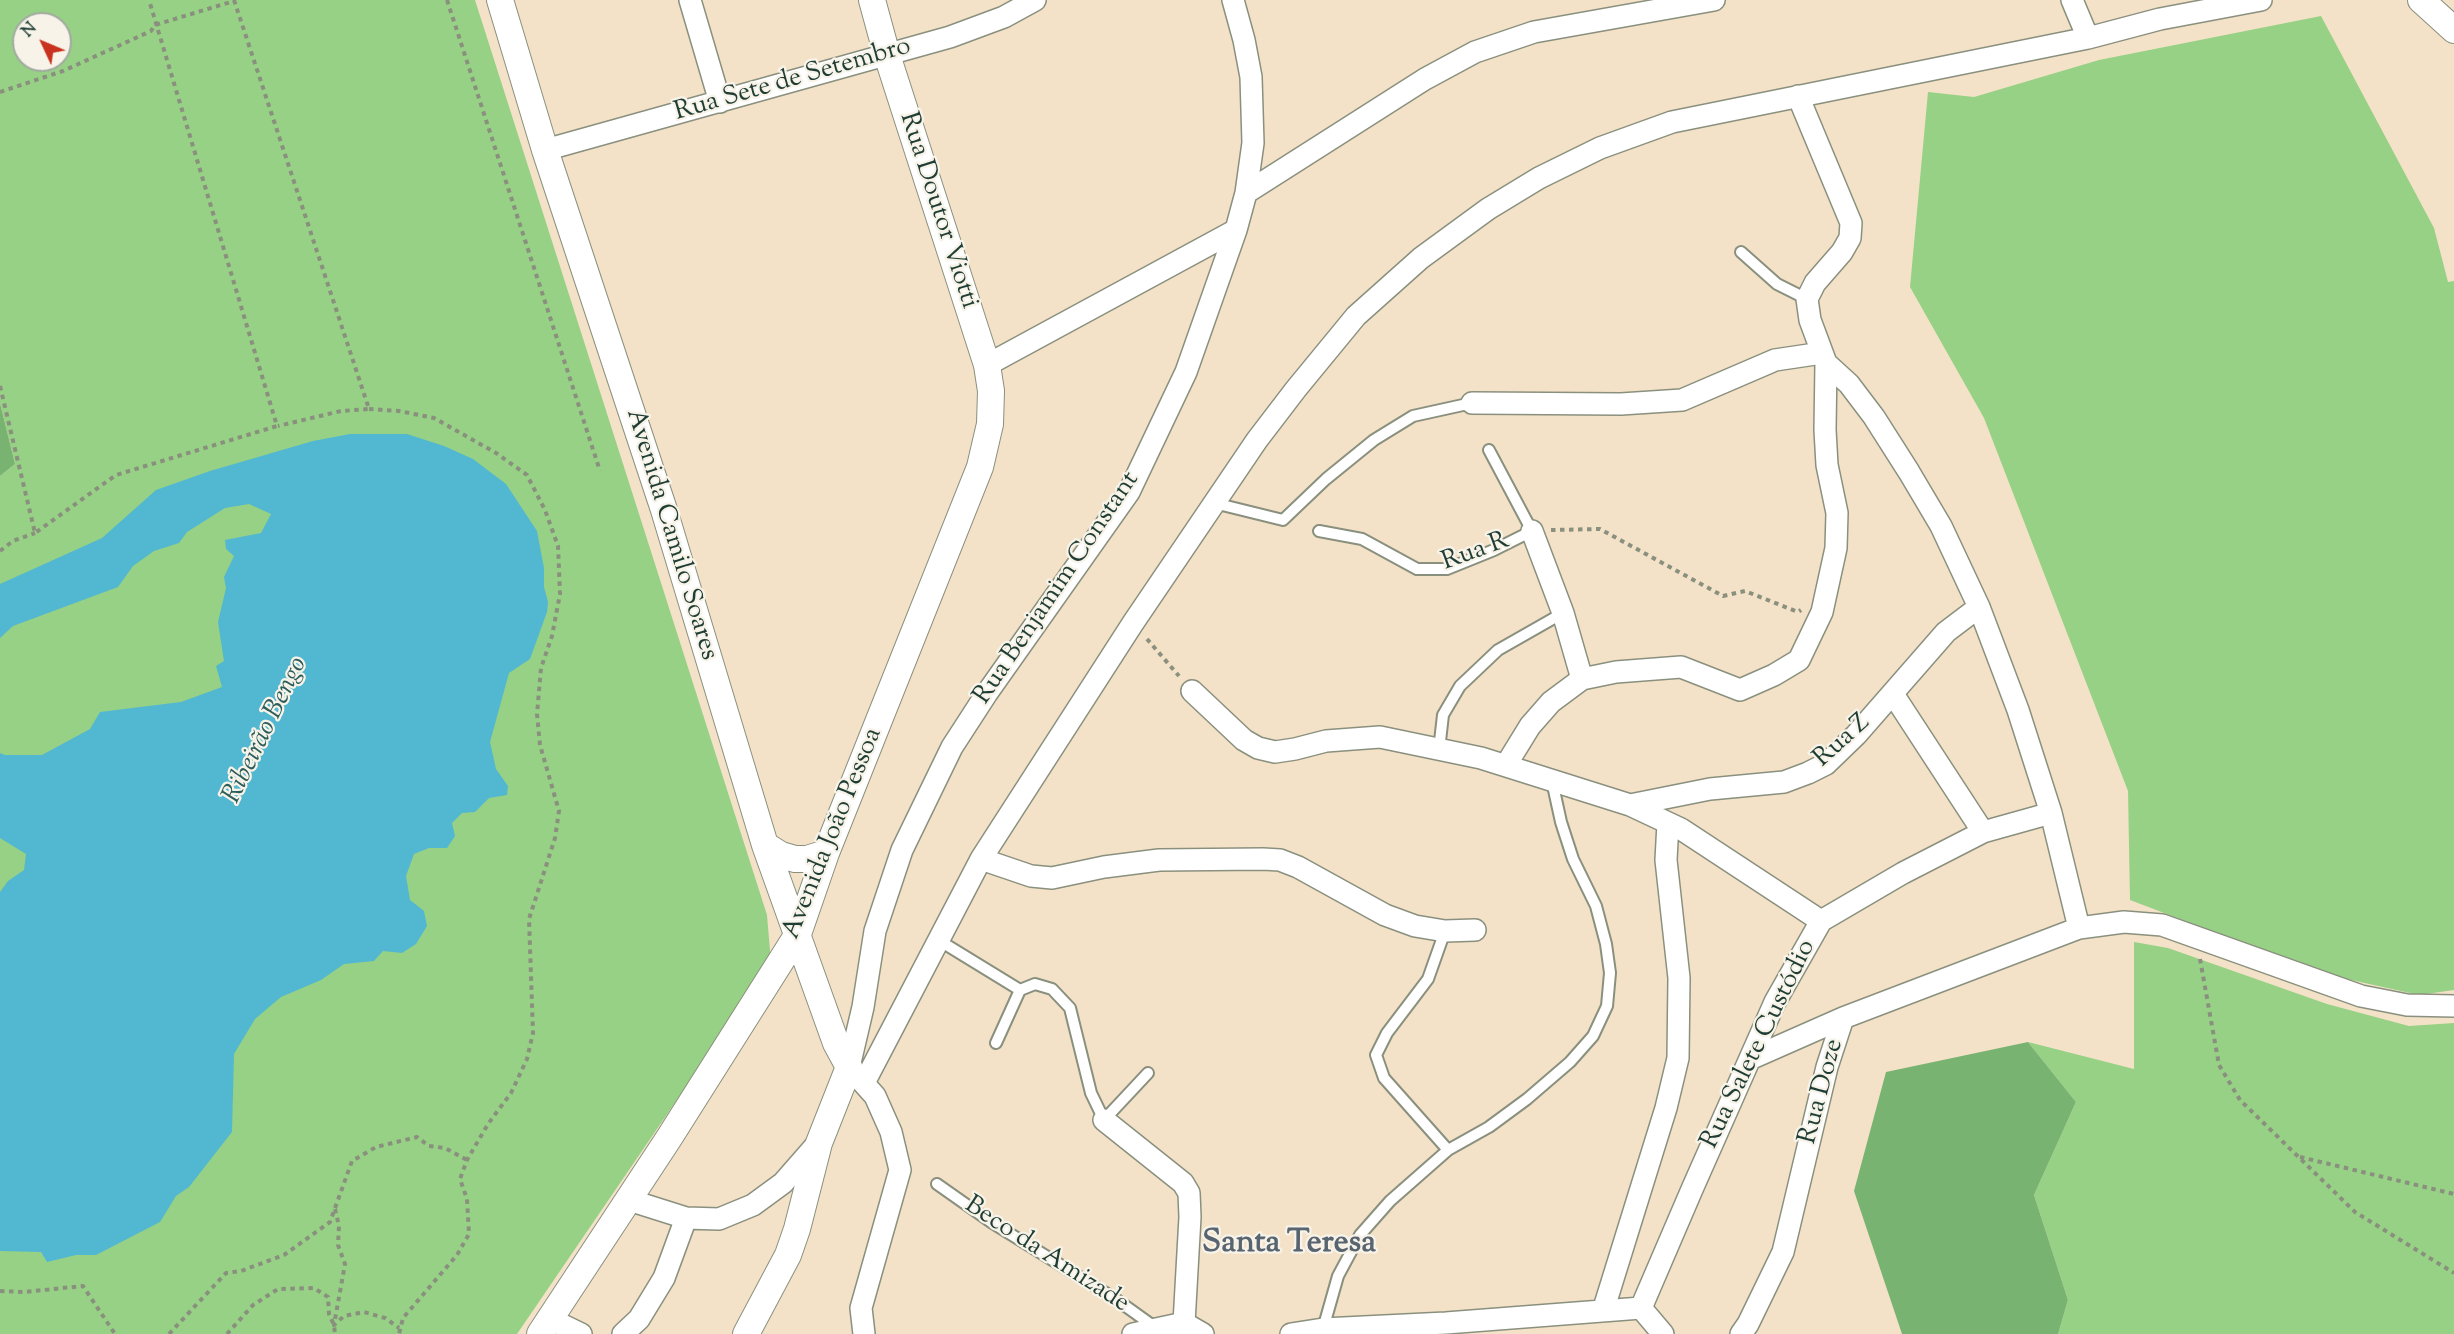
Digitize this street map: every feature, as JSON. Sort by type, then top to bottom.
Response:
[{"type":"street","name":"Avenida Camilo Soares","points":[[500,0],[545,150],[664,510],[765,845],[837,1043],[856,1075]]},
{"type":"street","points":[[690,0],[720,102]]},
{"type":"street","name":"Rua Doutor Viotti","points":[[872,0],[887,55],[987,365],[991,391],[990,424]]},
{"type":"street","name":"Rua Sete de Setembro","points":[[545,150],[950,37],[1004,17],[1035,0]]},
{"type":"street","name":"Rua Benjamim Constant","points":[[856,1075],[863,1006],[875,931],[902,850],[952,747],[987,693],[1129,492],[1186,372],[1236,230],[1246,193],[1254,143],[1251,77],[1233,0]]},
{"type":"street","points":[[1246,193],[1425,79],[1475,52],[1534,32],[1714,0]]},
{"type":"street","points":[[2072,0],[2088,38]]},
{"type":"street","points":[[629,1200],[686,1218],[719,1219],[753,1205],[783,1184],[819,1143],[856,1075],[940,940],[981,859],[1133,623],[1214,503],[1264,431],[1356,316],[1421,258],[1488,209],[1539,178],[1600,148],[1672,122],[2088,38],[2160,19],[2261,0]]},
{"type":"street","points":[[2421,0],[2454,30]]},
{"type":"street","points":[[1506,765],[1530,726],[1551,702],[1582,680],[1616,672],[1681,667],[1740,690],[1774,675],[1799,660],[1822,612],[1836,548],[1837,513],[1827,465],[1824,358],[1810,320],[1807,299],[1815,283],[1842,252],[1850,238],[1851,223],[1798,96]]},
{"type":"street","points":[[987,365],[1236,230]]},
{"type":"street","points":[[1472,403],[1621,405],[1682,400],[1775,360],[1824,358],[1849,384],[1874,417],[1909,472],[1941,526],[1978,607],[2018,710],[2051,813],[2079,928]]},
{"type":"street","name":"Avenida João Pessoa","points":[[545,1326],[629,1200],[798,934],[826,853],[960,521],[980,467],[990,424]]},
{"type":"street","points":[[1532,531],[1563,613],[1582,680]]},
{"type":"street","name":"Rua Z","points":[[1630,805],[1692,792],[1784,782],[1808,773],[1833,756],[1893,694],[1947,632],[1978,607]]},
{"type":"street","points":[[1192,691],[1244,740],[1258,748],[1275,752],[1326,741],[1380,737],[1506,765],[1630,805],[1674,826],[1821,921]]},
{"type":"street","points":[[1893,694],[1983,832]]},
{"type":"street","points":[[1603,1311],[1666,1108],[1678,1058],[1679,978],[1666,860],[1674,826],[1692,792]]},
{"type":"street","name":"Rua Salete Custódio","points":[[1641,1308],[1692,1186],[1775,1002],[1821,921],[1903,873],[1983,832],[2051,813]]},
{"type":"street","points":[[765,845],[781,855],[795,859],[807,859],[826,853]]},
{"type":"street","points":[[981,859],[1031,876],[1052,878],[1104,867],[1159,860],[1263,858],[1280,860],[1298,867],[1385,915],[1415,926],[1445,931],[1475,930]]},
{"type":"street","name":"Rua Doze","points":[[1741,1334],[1783,1251],[1827,1067],[1843,1018],[2079,928],[2134,922],[2162,925],[2361,996],[2407,1005],[2454,1006]]},
{"type":"street","points":[[1750,1059],[1843,1018]]},
{"type":"street","points":[[856,1075],[875,1096],[891,1132],[900,1170],[861,1308],[864,1334]]},
{"type":"street","points":[[1104,1120],[1183,1183],[1189,1193],[1190,1217],[1184,1323]]},
{"type":"street","points":[[746,1334],[788,1255],[819,1143]]},
{"type":"street","points":[[622,1334],[639,1319],[664,1278],[686,1218]]},
{"type":"street","points":[[1291,1334],[1323,1329],[1447,1328],[1641,1308],[1663,1334]]},
{"type":"street","points":[[1133,1334],[1184,1323],[1203,1334]]},
{"type":"street","points":[[545,1326],[582,1334]]},
{"type":"lane","points":[[1741,252],[1777,284],[1807,299]]},
{"type":"lane","points":[[1214,503],[1283,520],[1326,479],[1374,440],[1413,416],[1472,403]]},
{"type":"lane","points":[[1489,450],[1532,531]]},
{"type":"lane","name":"Rua R","points":[[1318,531],[1362,539],[1417,569],[1447,569],[1494,550],[1532,531]]},
{"type":"lane","points":[[1438,750],[1443,715],[1460,686],[1498,650],[1563,613]]},
{"type":"lane","points":[[1323,1329],[1338,1276],[1360,1235],[1390,1201],[1448,1150],[1489,1127],[1527,1099],[1570,1062],[1593,1036],[1607,1006],[1611,973],[1606,944],[1596,906],[1574,859],[1561,822],[1552,781]]},
{"type":"lane","points":[[1445,931],[1428,979],[1387,1033],[1376,1054],[1384,1078],[1448,1150]]},
{"type":"lane","points":[[940,940],[1020,990]]},
{"type":"lane","points":[[996,1043],[1020,990],[1035,984],[1052,989],[1070,1008],[1091,1093],[1104,1120],[1148,1074]]},
{"type":"lane","name":"Beco da Amizade","points":[[937,1184],[991,1222],[1117,1300],[1156,1328]]},
{"type":"path","points":[[149,0],[277,426]]},
{"type":"path","points":[[447,0],[600,471]]},
{"type":"path","points":[[0,92],[63,71],[151,31],[155,25],[234,1],[369,409]]},
{"type":"path","points":[[0,386],[35,534]]},
{"type":"path","points":[[0,551],[13,541],[35,534],[116,475],[277,426],[341,411],[369,409],[399,411],[434,418],[486,447],[527,475],[545,510],[558,546],[560,594],[552,636],[541,668],[537,714],[540,745],[559,811],[555,838],[529,919],[533,1033],[527,1059],[511,1093],[488,1124],[467,1160],[460,1179],[467,1200],[469,1234],[457,1255],[403,1318],[399,1334]]},
{"type":"path","points":[[1532,531],[1600,529],[1724,596],[1745,591],[1798,612],[1814,606],[1828,585]]},
{"type":"path","points":[[1133,623],[1192,691]]},
{"type":"path","points":[[2197,938],[2218,1065],[2240,1100],[2355,1212],[2454,1273]]},
{"type":"path","points":[[169,1334],[226,1274],[241,1271],[284,1255],[330,1222],[352,1161],[376,1147],[417,1137],[429,1146],[445,1148],[467,1160]]},
{"type":"path","points":[[2298,1156],[2454,1194]]},
{"type":"path","points":[[334,1209],[339,1226],[338,1245],[345,1264],[334,1325],[335,1334]]},
{"type":"path","points":[[0,1291],[24,1292],[83,1286],[115,1334]]},
{"type":"path","points":[[227,1334],[253,1305],[278,1289],[314,1288],[328,1298],[329,1314],[334,1325]]},
{"type":"path","points":[[334,1325],[344,1316],[364,1312],[385,1318],[399,1328]]},
{"type":"green space","points":[[0,0],[475,0],[767,915],[771,962],[517,1334],[0,1334],[0,476],[15,464],[0,403]]},
{"type":"green space","points":[[2321,16],[2434,228],[2448,282],[2454,281],[2454,990],[2419,995],[2324,974],[2130,900],[2128,791],[1984,418],[1910,287],[1928,92],[1974,97],[2099,60]]},
{"type":"green space","points":[[0,403],[15,464],[0,476]]},
{"type":"green space","points":[[2134,942],[2168,948],[2327,1004],[2409,1026],[2454,1023],[2454,1334],[2058,1334],[2068,1300],[2034,1195],[2076,1102],[2028,1042],[2134,1069]]},
{"type":"green space","points":[[2028,1042],[2076,1102],[2034,1195],[2068,1300],[2058,1334],[1902,1334],[1854,1191],[1886,1072]]},
{"type":"water","name":"Ribeirão Bengo","points":[[350,434],[407,434],[444,446],[473,459],[506,484],[537,531],[544,568],[547,612],[530,659],[509,673],[490,742],[496,769],[508,786],[507,795],[489,798],[475,812],[462,813],[452,823],[455,836],[447,848],[429,848],[414,854],[406,876],[410,900],[424,911],[427,926],[416,944],[402,953],[383,951],[374,961],[344,964],[321,980],[281,997],[255,1019],[234,1054],[232,1132],[189,1187],[176,1196],[160,1222],[96,1255],[76,1255],[47,1262],[41,1252],[0,1251],[0,892],[8,881],[24,870],[26,854],[0,838],[0,753],[42,755],[90,729],[100,712],[181,702],[222,687],[216,666],[224,661],[218,622],[226,588],[224,577],[234,556],[226,549],[225,540],[261,533],[271,514],[249,504],[225,508],[187,532],[179,543],[154,551],[133,566],[118,587],[13,626],[0,638],[0,584],[102,538],[156,490],[210,471],[313,441]]},
{"type":"district","name":"Santa Teresa","points":[[1289,1246]]}]
